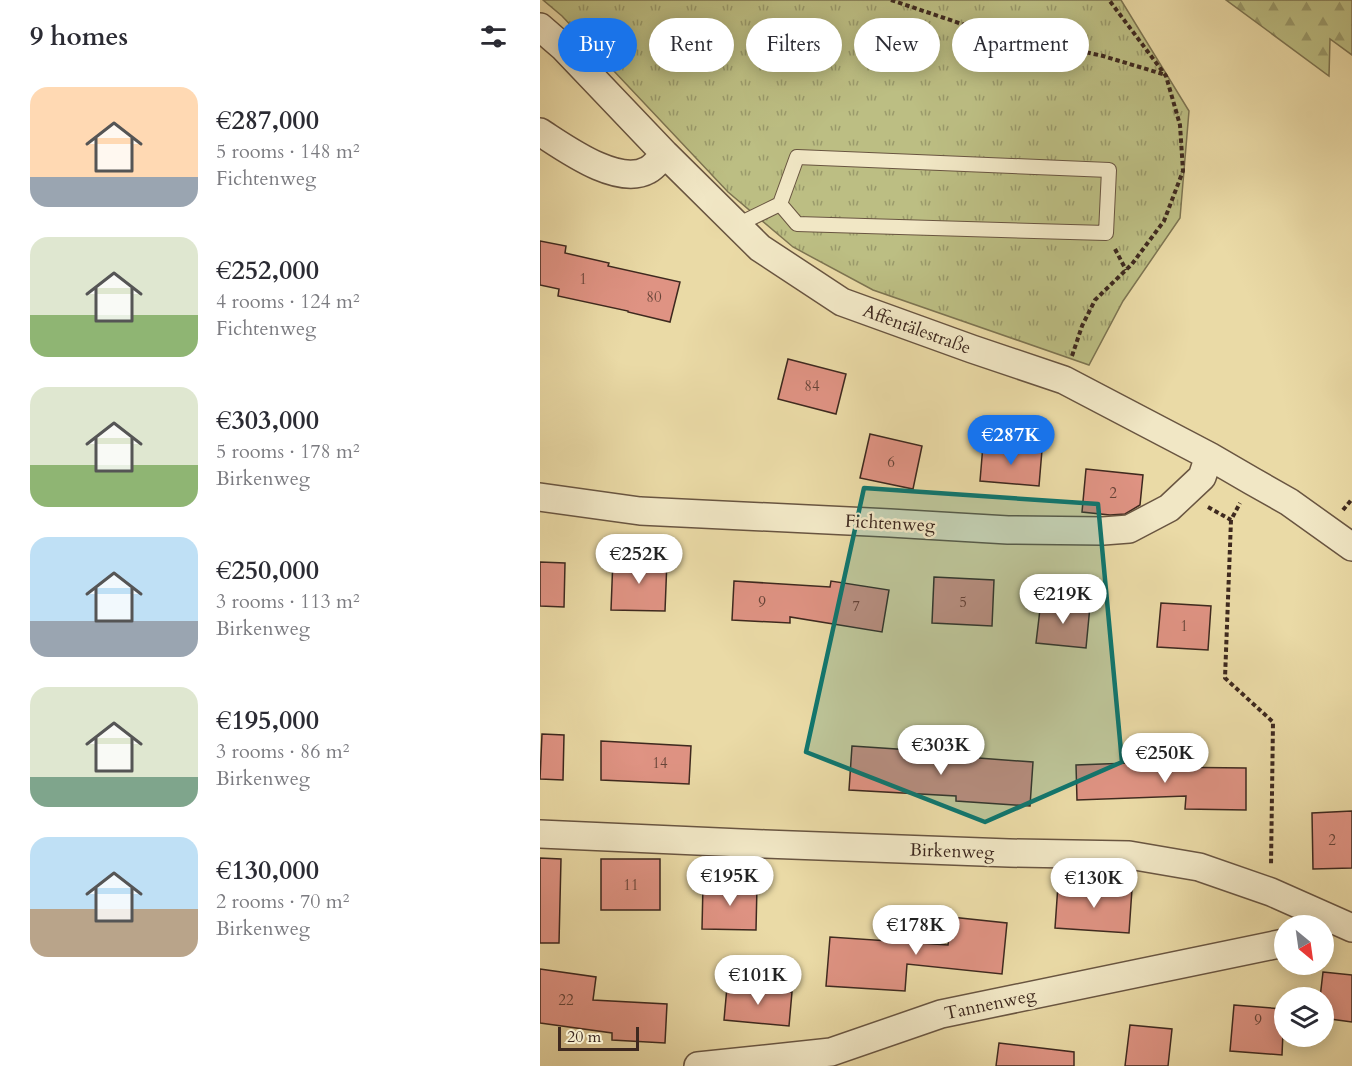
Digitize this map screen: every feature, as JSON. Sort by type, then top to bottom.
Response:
[{"type":"street","name":"Affentälestraße","points":[[540,27],[563,47],[665,154],[760,248],[842,302],[1064,380],[1209,456],[1289,502],[1352,548]]},
{"type":"street","points":[[540,132],[591,164],[627,175],[648,170],[665,154]]},
{"type":"street","name":"Fichtenweg","points":[[540,497],[640,512],[1008,530],[1103,531],[1129,529],[1169,508],[1202,477],[1209,456]]},
{"type":"street","name":"Birkenweg","points":[[540,834],[963,852],[1129,855],[1199,867],[1271,892],[1352,928]]},
{"type":"street","points":[[1334,932],[1352,928]]},
{"type":"street","name":"Tannenweg","points":[[698,1066],[832,1059],[941,1014],[1274,945]]},
{"type":"lane","points":[[737,225],[780,204],[797,157],[1109,170],[1106,232],[797,224],[780,204]]},
{"type":"path","points":[[891,0],[968,26],[1103,56],[1166,76]]},
{"type":"path","points":[[1064,380],[1082,326],[1095,300],[1132,264],[1164,221],[1183,171],[1180,125],[1166,76],[1109,0]]},
{"type":"path","points":[[1252,481],[1230,520],[1225,678],[1273,722],[1271,892]]},
{"type":"path","points":[[1184,494],[1230,520]]},
{"type":"highlighted area","points":[[864,488],[1098,504],[1122,762],[985,822],[806,752]]},
{"type":"green space","points":[[543,0],[1121,0],[1189,111],[1180,218],[1123,301],[1089,365],[873,290],[793,247],[728,192],[615,72],[637,72],[637,18],[564,18]]},
{"type":"green space","points":[[1226,0],[1352,0],[1352,55],[1330,39],[1329,76]]},
{"type":"building","points":[[540,241],[566,246],[565,253],[609,263],[608,266],[680,282],[670,322],[558,296],[559,289],[540,285]]},
{"type":"building","points":[[788,359],[846,374],[836,414],[778,399]]},
{"type":"building","points":[[870,434],[922,446],[913,489],[860,478]]},
{"type":"building","points":[[983,445],[1042,450],[1039,486],[980,481]]},
{"type":"building","points":[[1086,469],[1143,475],[1140,505],[1125,514],[1082,512]]},
{"type":"building","points":[[613,558],[667,560],[665,611],[611,610]]},
{"type":"building","points":[[540,562],[565,563],[564,607],[540,606]]},
{"type":"building","points":[[934,577],[994,580],[992,626],[932,623]]},
{"type":"building","points":[[734,581],[830,587],[831,581],[889,590],[882,632],[790,617],[790,623],[732,620]]},
{"type":"building","points":[[1041,601],[1090,606],[1086,648],[1036,643]]},
{"type":"building","points":[[1161,603],[1211,606],[1208,650],[1157,647]]},
{"type":"building","points":[[542,734],[564,735],[563,780],[540,779]]},
{"type":"building","points":[[601,741],[691,746],[689,784],[601,780]]},
{"type":"building","points":[[852,746],[1033,762],[1030,806],[956,801],[956,796],[849,790]]},
{"type":"building","points":[[1156,762],[1156,767],[1246,768],[1246,810],[1185,809],[1186,796],[1077,800],[1076,765]]},
{"type":"building","points":[[1352,811],[1352,868],[1313,869],[1312,813]]},
{"type":"building","points":[[540,858],[561,859],[559,943],[540,943]]},
{"type":"building","points":[[601,859],[660,859],[660,910],[601,910]]},
{"type":"building","points":[[703,884],[757,885],[756,930],[702,929]]},
{"type":"building","points":[[1058,885],[1132,889],[1129,933],[1055,928]]},
{"type":"building","points":[[951,917],[1007,923],[1002,974],[907,964],[905,991],[826,986],[830,937],[948,945]]},
{"type":"building","points":[[540,969],[596,977],[593,1000],[667,1004],[665,1043],[612,1040],[612,1033],[540,1023]]},
{"type":"building","points":[[1334,973],[1352,975],[1352,1022],[1334,1020],[1334,987],[1321,987],[1323,975],[1334,975]]},
{"type":"building","points":[[727,987],[792,992],[789,1026],[724,1020]]},
{"type":"building","points":[[1234,1005],[1274,1008],[1274,1047],[1282,1047],[1282,1055],[1230,1051]]},
{"type":"building","points":[[1130,1025],[1172,1029],[1168,1066],[1125,1066]]},
{"type":"building","points":[[999,1043],[1074,1052],[1074,1066],[996,1066]]}]
